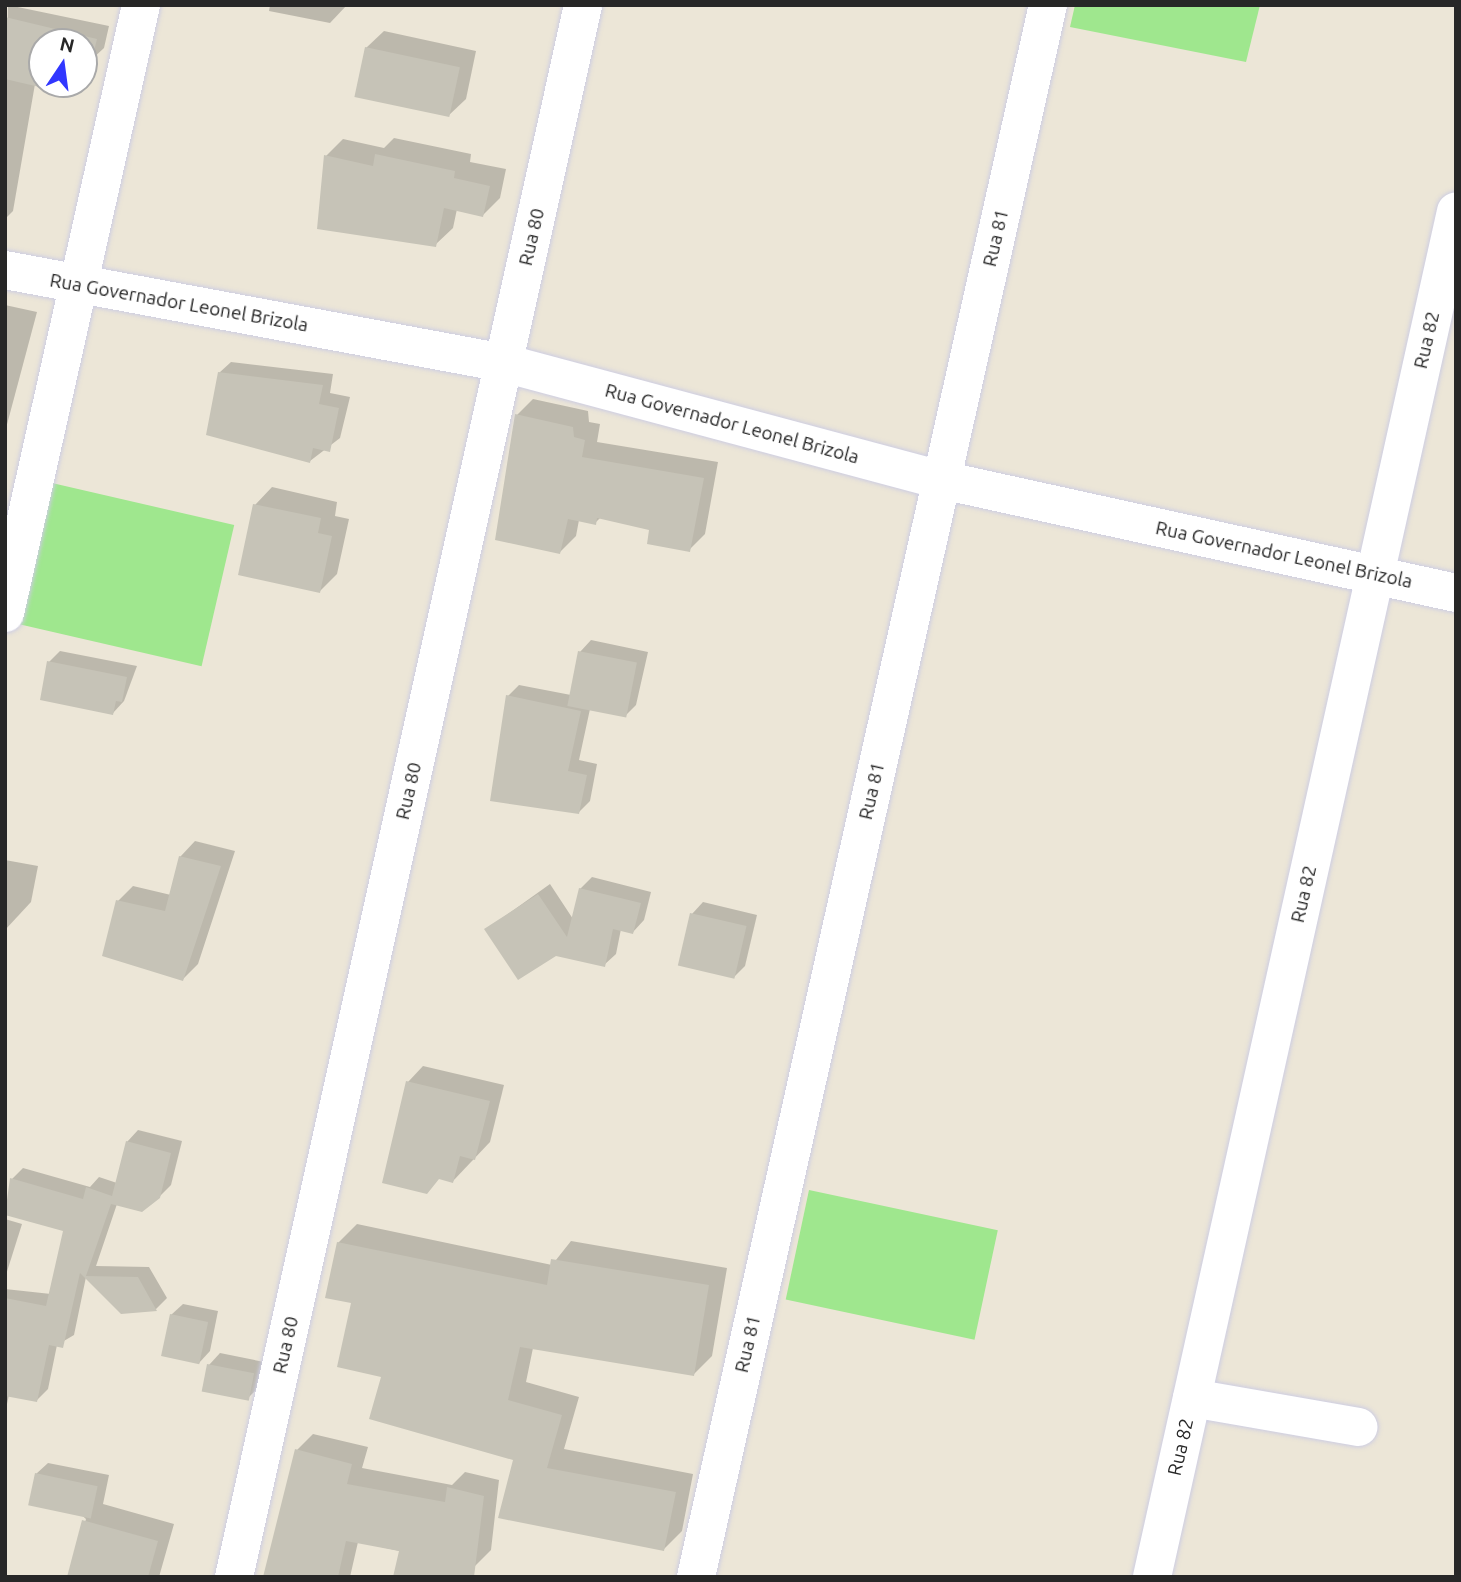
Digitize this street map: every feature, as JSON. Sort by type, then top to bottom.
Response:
[{"type":"street","points":[[5,613],[81,286],[141,5]]},
{"type":"street","name":"Rua 80","points":[[234,1577],[583,5]]},
{"type":"street","name":"Rua 81","points":[[696,1577],[1048,5]]},
{"type":"street","name":"Rua 82","points":[[1152,1577],[1456,211]]},
{"type":"street","name":"Rua Governador Leonel Brizola","points":[[5,270],[504,363],[942,480],[1456,593]]},
{"type":"street","points":[[1192,1398],[1359,1427]]},
{"type":"green space","points":[[1075,5],[1260,5],[1246,62],[1070,27]]},
{"type":"green space","points":[[52,483],[234,525],[202,666],[19,624]]},
{"type":"green space","points":[[809,1190],[998,1230],[974,1340],[786,1300]]},
{"type":"building","points":[[5,17],[51,28],[28,28],[28,84],[5,79]]},
{"type":"building","points":[[365,47],[460,67],[449,117],[354,97]]},
{"type":"building","points":[[375,154],[455,171],[454,178],[490,186],[483,217],[444,208],[436,247],[317,229],[324,155],[373,166]]},
{"type":"building","points":[[218,372],[323,385],[319,404],[339,408],[330,452],[313,448],[310,463],[206,435]]},
{"type":"building","points":[[515,414],[573,427],[574,437],[585,440],[582,457],[704,478],[690,552],[647,544],[649,530],[597,518],[596,525],[568,519],[560,554],[495,540]]},
{"type":"building","points":[[253,504],[321,518],[318,533],[332,536],[320,593],[238,575]]},
{"type":"building","points":[[578,651],[637,662],[626,717],[567,706]]},
{"type":"building","points":[[47,661],[127,677],[122,702],[116,701],[113,715],[40,700]]},
{"type":"building","points":[[506,695],[581,711],[568,771],[587,775],[579,814],[490,801]]},
{"type":"building","points":[[179,856],[221,866],[183,981],[102,956],[116,900],[165,911]]},
{"type":"building","points":[[579,888],[641,903],[633,934],[613,929],[605,967],[556,956],[518,980],[484,929],[538,894],[567,937]]},
{"type":"building","points":[[690,913],[747,926],[734,979],[678,966]]},
{"type":"building","points":[[406,1081],[490,1101],[475,1160],[460,1156],[453,1183],[439,1179],[427,1194],[382,1183]]},
{"type":"building","points":[[126,1141],[171,1153],[160,1198],[142,1212],[111,1204],[86,1276],[138,1277],[157,1311],[121,1314],[80,1273],[63,1348],[49,1345],[37,1402],[5,1396],[5,1298],[46,1306],[63,1231],[5,1215],[10,1178],[83,1199],[86,1187],[112,1196]]},
{"type":"building","points":[[337,1242],[547,1285],[551,1259],[709,1285],[694,1376],[520,1347],[508,1400],[562,1415],[547,1468],[676,1492],[664,1551],[498,1518],[513,1460],[369,1419],[381,1377],[337,1367],[351,1303],[325,1298]]},
{"type":"building","points":[[170,1314],[208,1322],[199,1364],[161,1356]]},
{"type":"building","points":[[207,1364],[254,1373],[249,1401],[202,1391]]},
{"type":"building","points":[[295,1449],[352,1464],[347,1484],[445,1502],[447,1487],[484,1496],[474,1577],[393,1577],[399,1551],[346,1541],[338,1577],[263,1577]]},
{"type":"building","points":[[35,1473],[98,1486],[91,1519],[28,1505]]},
{"type":"building","points":[[82,1520],[158,1541],[148,1577],[67,1577]]}]
